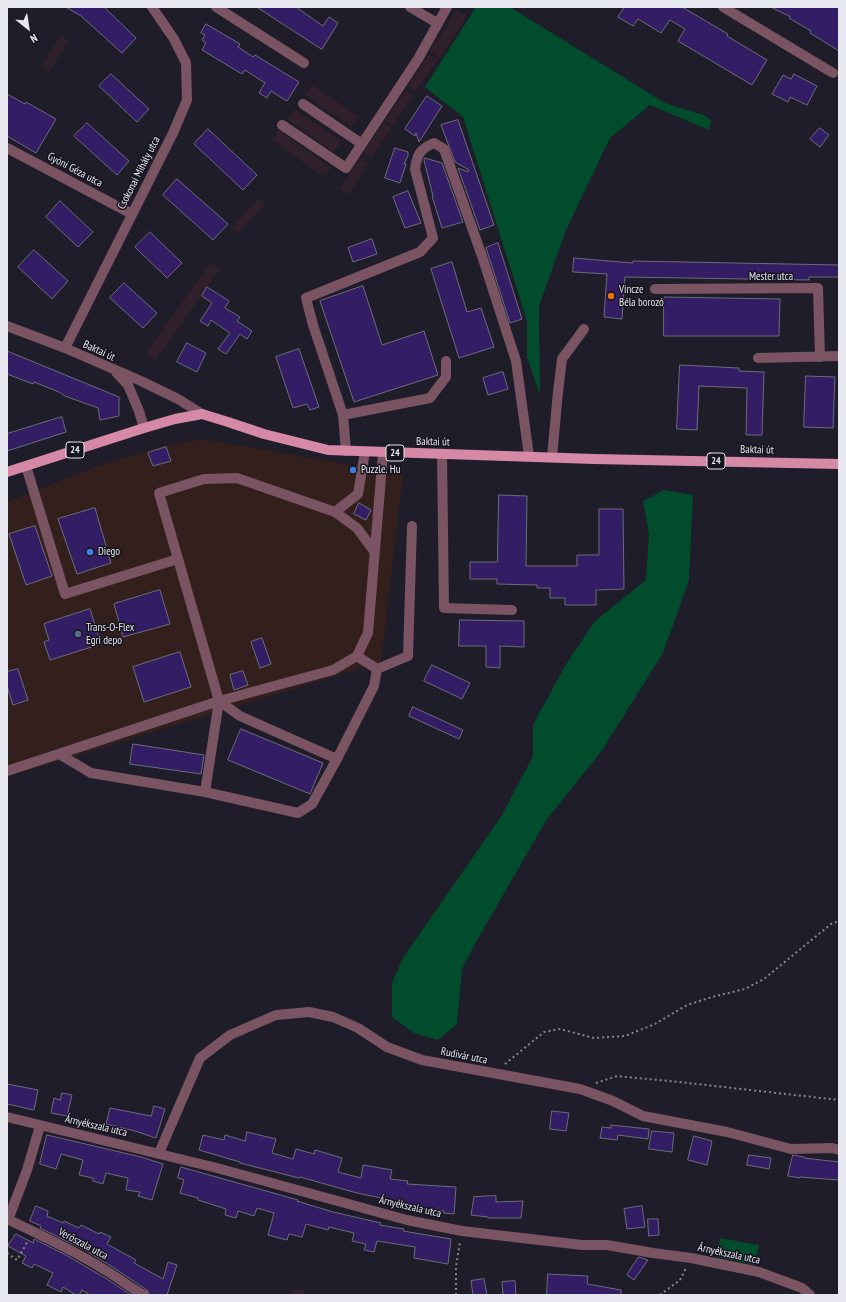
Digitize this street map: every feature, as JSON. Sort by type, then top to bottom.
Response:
[{"type":"main road","name":"Baktai út","points":[[144,428],[174,419],[202,414],[264,434],[328,450],[552,458],[839,464]]},
{"type":"main road","name":"24","points":[[7,472],[144,428]]},
{"type":"street","name":"Csokonai Mihály utca","points":[[65,348],[173,133],[186,100],[186,63],[174,39],[152,7]]},
{"type":"street","points":[[216,7],[304,63]]},
{"type":"street","points":[[410,7],[437,23]]},
{"type":"street","points":[[282,125],[346,168],[418,59],[447,7]]},
{"type":"street","points":[[723,7],[833,73]]},
{"type":"street","points":[[303,104],[362,144]]},
{"type":"street","points":[[346,451],[343,415],[306,298],[420,252],[433,238],[415,169],[416,158],[423,148],[434,143],[444,149],[482,256],[516,361],[529,456]]},
{"type":"street","name":"Gyóni Géza utca","points":[[7,148],[132,214]]},
{"type":"street","name":"Mester utca","points":[[655,289],[818,288],[820,357]]},
{"type":"street","name":"Baktai út","points":[[7,326],[65,348],[113,370],[128,385],[139,411],[144,428]]},
{"type":"street","points":[[552,458],[562,359],[584,329]]},
{"type":"street","points":[[758,358],[839,356]]},
{"type":"street","points":[[343,415],[430,398],[446,377],[446,361]]},
{"type":"street","points":[[113,370],[141,381],[172,396],[202,414]]},
{"type":"street","points":[[335,512],[358,494],[365,452]]},
{"type":"street","points":[[7,771],[220,701],[333,670],[357,656],[368,634],[383,453]]},
{"type":"street","points":[[442,454],[444,608],[512,610]]},
{"type":"street","points":[[26,466],[65,594],[178,559]]},
{"type":"street","points":[[205,792],[220,701],[159,493],[204,480],[237,478],[335,512],[357,528],[374,551]]},
{"type":"street","points":[[377,669],[408,656],[412,526]]},
{"type":"street","points":[[357,656],[377,669]]},
{"type":"street","points":[[59,754],[91,773],[205,792],[298,813],[312,804],[337,759],[374,686],[377,669]]},
{"type":"street","points":[[220,701],[240,716],[337,759]]},
{"type":"street","name":"Rudivár utca","points":[[159,1153],[200,1058],[230,1035],[276,1015],[309,1012],[333,1017],[358,1028],[387,1047],[422,1060],[580,1089],[613,1101],[643,1116],[727,1132],[791,1150],[832,1148],[839,1150]]},
{"type":"street","name":"Árnyékszala utca","points":[[7,1117],[159,1153],[407,1220],[462,1231],[582,1245],[607,1245],[653,1254],[691,1258],[759,1272],[802,1288],[810,1295]]},
{"type":"street","points":[[7,1220],[27,1170],[40,1126]]},
{"type":"street","name":"Verőszala utca","points":[[7,1220],[33,1231],[106,1270],[134,1290],[144,1295]]},
{"type":"path","points":[[493,1074],[544,1032],[560,1029],[594,1038],[625,1036],[654,1024],[687,1005],[745,989],[764,979],[830,924],[839,921]]},
{"type":"path","points":[[580,1089],[617,1076],[839,1100]]},
{"type":"path","points":[[7,1253],[17,1260],[33,1231]]},
{"type":"path","points":[[456,1295],[456,1266],[462,1231]]},
{"type":"path","points":[[660,1295],[680,1280],[691,1258]]},
{"type":"shaded area","points":[[457,10],[467,16],[440,58],[430,51]]},
{"type":"shaded area","points":[[60,36],[69,41],[49,72],[41,67]]},
{"type":"shaded area","points":[[429,54],[438,60],[416,91],[408,85]]},
{"type":"shaded area","points":[[312,85],[358,116],[351,127],[305,95]]},
{"type":"shaded area","points":[[406,90],[413,95],[393,126],[385,121]]},
{"type":"shaded area","points":[[295,109],[341,141],[334,152],[287,119]]},
{"type":"shaded area","points":[[383,123],[391,128],[372,158],[363,152]]},
{"type":"shaded area","points":[[279,130],[331,168],[324,177],[272,140]]},
{"type":"shaded area","points":[[360,158],[369,163],[348,195],[339,189]]},
{"type":"shaded area","points":[[259,198],[266,203],[238,234],[231,228]]},
{"type":"shaded area","points":[[210,263],[220,269],[156,360],[146,353]]},
{"type":"shaded area","points":[[202,439],[403,474],[381,662],[7,777],[7,502],[95,467],[156,448]]},
{"type":"shaded area","points":[[291,1290],[304,1290],[304,1295],[291,1295]]},
{"type":"green space","points":[[476,7],[510,7],[665,103],[706,116],[711,121],[709,130],[650,105],[610,138],[566,230],[539,306],[540,395],[527,357],[527,321],[463,117],[425,87]]},
{"type":"green space","points":[[664,490],[693,495],[689,580],[663,653],[601,752],[547,819],[476,942],[462,969],[457,1024],[438,1040],[414,1033],[392,1017],[392,983],[403,958],[502,815],[533,756],[533,725],[565,666],[595,621],[646,580],[649,534],[643,501]]},
{"type":"green space","points":[[720,1238],[759,1245],[755,1265],[716,1257]]},
{"type":"building","points":[[66,7],[104,7],[136,38],[122,53],[81,16]]},
{"type":"building","points":[[257,7],[296,7],[323,26],[329,17],[338,23],[322,49]]},
{"type":"building","points":[[625,7],[682,7],[728,34],[727,36],[767,60],[752,85],[678,41],[685,29],[670,20],[661,33],[638,19],[633,26],[618,17]]},
{"type":"building","points":[[771,7],[839,7],[839,51],[810,33],[811,31],[789,18],[790,17]]},
{"type":"building","points":[[206,24],[240,44],[238,47],[253,57],[255,55],[299,82],[287,101],[271,91],[267,98],[259,93],[265,83],[245,70],[242,74],[202,50],[206,43],[202,40],[205,35],[201,33]]},
{"type":"building","points":[[111,74],[149,109],[137,122],[99,86]]},
{"type":"building","points":[[794,74],[817,86],[807,105],[790,97],[788,102],[772,94],[783,75],[791,79]]},
{"type":"building","points":[[7,94],[25,104],[26,102],[56,119],[36,153],[7,136]]},
{"type":"building","points":[[427,96],[442,106],[419,142],[416,133],[415,136],[405,129]]},
{"type":"building","points":[[458,120],[494,225],[480,230],[458,168],[468,172],[469,170],[455,162],[441,125]]},
{"type":"building","points":[[87,123],[129,161],[117,175],[74,136]]},
{"type":"building","points":[[820,128],[829,135],[820,147],[810,139]]},
{"type":"building","points":[[208,129],[257,175],[243,190],[194,144]]},
{"type":"building","points":[[395,148],[408,152],[400,183],[385,178]]},
{"type":"building","points":[[425,158],[442,163],[463,222],[442,228],[432,196],[424,160]]},
{"type":"building","points":[[177,179],[228,224],[213,240],[163,195]]},
{"type":"building","points":[[408,191],[421,223],[405,228],[393,197]]},
{"type":"building","points":[[60,201],[93,232],[78,247],[46,217]]},
{"type":"building","points":[[150,232],[182,263],[167,278],[135,247]]},
{"type":"building","points":[[372,239],[377,254],[353,262],[348,248]]},
{"type":"building","points":[[498,243],[522,319],[510,323],[486,248]]},
{"type":"building","points":[[34,250],[68,281],[52,299],[18,267]]},
{"type":"building","points":[[574,258],[633,263],[633,261],[839,265],[839,277],[809,277],[809,280],[625,277],[622,319],[604,317],[607,274],[573,272]]},
{"type":"building","points":[[452,262],[467,312],[481,308],[494,347],[459,358],[431,269]]},
{"type":"building","points":[[124,283],[157,313],[143,328],[110,298]]},
{"type":"building","points":[[363,286],[382,345],[424,331],[438,375],[354,402],[320,301]]},
{"type":"building","points":[[207,287],[229,301],[225,308],[240,317],[237,321],[252,331],[247,339],[240,334],[226,354],[218,349],[230,333],[211,320],[208,326],[200,321],[212,303],[202,296]]},
{"type":"building","points":[[664,297],[780,299],[779,336],[664,336]]},
{"type":"building","points":[[187,343],[206,353],[197,372],[177,362]]},
{"type":"building","points":[[299,349],[319,407],[310,410],[307,404],[293,408],[276,357]]},
{"type":"building","points":[[7,351],[119,397],[119,416],[100,420],[98,408],[65,396],[34,382],[33,384],[7,374]]},
{"type":"building","points":[[680,365],[739,368],[739,371],[764,372],[762,435],[746,435],[747,388],[699,386],[697,430],[677,429]]},
{"type":"building","points":[[503,372],[508,389],[488,395],[483,378]]},
{"type":"building","points":[[806,376],[835,377],[833,428],[804,427]]},
{"type":"building","points":[[62,417],[66,432],[7,451],[7,434]]},
{"type":"building","points":[[166,447],[171,461],[153,466],[148,453]]},
{"type":"building","points":[[499,495],[527,496],[526,566],[577,566],[577,555],[599,555],[599,509],[623,509],[624,589],[596,590],[596,605],[565,605],[565,598],[550,598],[550,588],[537,588],[537,585],[497,584],[497,579],[470,579],[470,562],[497,562]]},
{"type":"building","points":[[359,503],[371,510],[366,520],[354,514]]},
{"type":"building","points":[[95,508],[111,563],[77,574],[58,519]]},
{"type":"building","points":[[35,526],[52,576],[26,585],[9,534]]},
{"type":"building","points":[[160,590],[170,624],[123,637],[114,604]]},
{"type":"building","points":[[90,609],[101,644],[50,660],[44,642],[49,640],[44,624]]},
{"type":"building","points":[[460,620],[524,621],[524,647],[500,646],[500,668],[486,667],[486,646],[459,646]]},
{"type":"building","points":[[262,638],[271,664],[260,668],[251,642]]},
{"type":"building","points":[[180,652],[191,687],[144,702],[133,667]]},
{"type":"building","points":[[432,665],[470,683],[462,699],[424,681]]},
{"type":"building","points":[[18,669],[28,700],[13,705],[7,686],[7,672]]},
{"type":"building","points":[[243,671],[248,685],[234,690],[230,675]]},
{"type":"building","points":[[413,707],[463,730],[459,739],[409,716]]},
{"type":"building","points":[[241,729],[323,763],[310,794],[228,760]]},
{"type":"building","points":[[133,744],[204,755],[201,774],[130,764]]},
{"type":"building","points":[[7,1084],[38,1090],[34,1110],[7,1104]]},
{"type":"building","points":[[62,1093],[72,1095],[67,1116],[51,1113],[54,1098],[60,1100]]},
{"type":"building","points":[[154,1106],[165,1109],[156,1138],[106,1124],[110,1108],[151,1116]]},
{"type":"building","points":[[552,1111],[569,1113],[566,1131],[550,1129]]},
{"type":"building","points":[[611,1125],[649,1129],[648,1139],[618,1135],[617,1140],[600,1138],[602,1127],[611,1128]]},
{"type":"building","points":[[652,1131],[674,1133],[672,1152],[649,1149]]},
{"type":"building","points":[[247,1132],[276,1139],[272,1153],[293,1159],[296,1149],[314,1154],[315,1150],[342,1158],[338,1172],[361,1178],[363,1165],[392,1170],[390,1179],[408,1181],[407,1184],[456,1187],[454,1214],[394,1203],[395,1201],[357,1193],[300,1177],[299,1178],[240,1163],[199,1150],[203,1135],[224,1140],[225,1135],[245,1141]]},
{"type":"building","points":[[47,1135],[141,1157],[163,1164],[152,1200],[138,1196],[140,1192],[126,1190],[128,1178],[106,1173],[103,1184],[93,1181],[93,1178],[79,1175],[83,1160],[61,1154],[56,1169],[40,1164]]},
{"type":"building","points":[[694,1136],[712,1141],[707,1165],[688,1160]]},
{"type":"building","points":[[749,1155],[771,1158],[769,1169],[747,1165]]},
{"type":"building","points":[[793,1155],[804,1158],[839,1162],[839,1180],[788,1176]]},
{"type":"building","points":[[181,1167],[298,1200],[297,1201],[333,1212],[381,1223],[380,1225],[404,1229],[403,1231],[451,1239],[448,1264],[414,1258],[415,1247],[377,1241],[374,1252],[364,1250],[366,1244],[352,1241],[354,1233],[329,1227],[328,1230],[306,1224],[302,1237],[289,1234],[287,1240],[268,1235],[274,1213],[257,1208],[254,1216],[238,1211],[236,1218],[225,1215],[226,1209],[180,1193],[184,1180],[178,1178]]},
{"type":"building","points":[[496,1196],[496,1202],[523,1201],[521,1218],[488,1218],[471,1215],[474,1197]]},
{"type":"building","points":[[36,1206],[48,1211],[47,1216],[63,1223],[64,1221],[79,1228],[81,1225],[99,1234],[100,1232],[111,1237],[107,1244],[136,1260],[134,1263],[163,1279],[168,1262],[177,1265],[167,1295],[150,1295],[147,1290],[85,1250],[40,1228],[41,1226],[30,1221]]},
{"type":"building","points":[[642,1206],[645,1227],[627,1229],[624,1209]]},
{"type":"building","points":[[648,1219],[658,1219],[659,1235],[649,1236]]},
{"type":"building","points":[[16,1234],[33,1243],[34,1239],[66,1255],[131,1295],[90,1295],[82,1290],[79,1295],[76,1295],[63,1287],[61,1292],[47,1285],[53,1273],[34,1264],[32,1268],[22,1263],[26,1256],[8,1246]]},
{"type":"building","points":[[639,1257],[648,1260],[634,1280],[627,1275]]},
{"type":"building","points":[[548,1274],[588,1276],[587,1284],[621,1290],[621,1295],[547,1295]]},
{"type":"building","points":[[484,1279],[487,1295],[473,1295],[471,1281]]},
{"type":"building","points":[[515,1281],[516,1295],[503,1295],[502,1282]]},
{"type":"place","name":"Vincze Béla borozó","points":[[611,296]]},
{"type":"place","name":"Puzzle. Hu","points":[[353,470]]},
{"type":"place","name":"Diego","points":[[90,552]]},
{"type":"place","name":"Trans-O-Flex Egri depo","points":[[78,634]]}]
